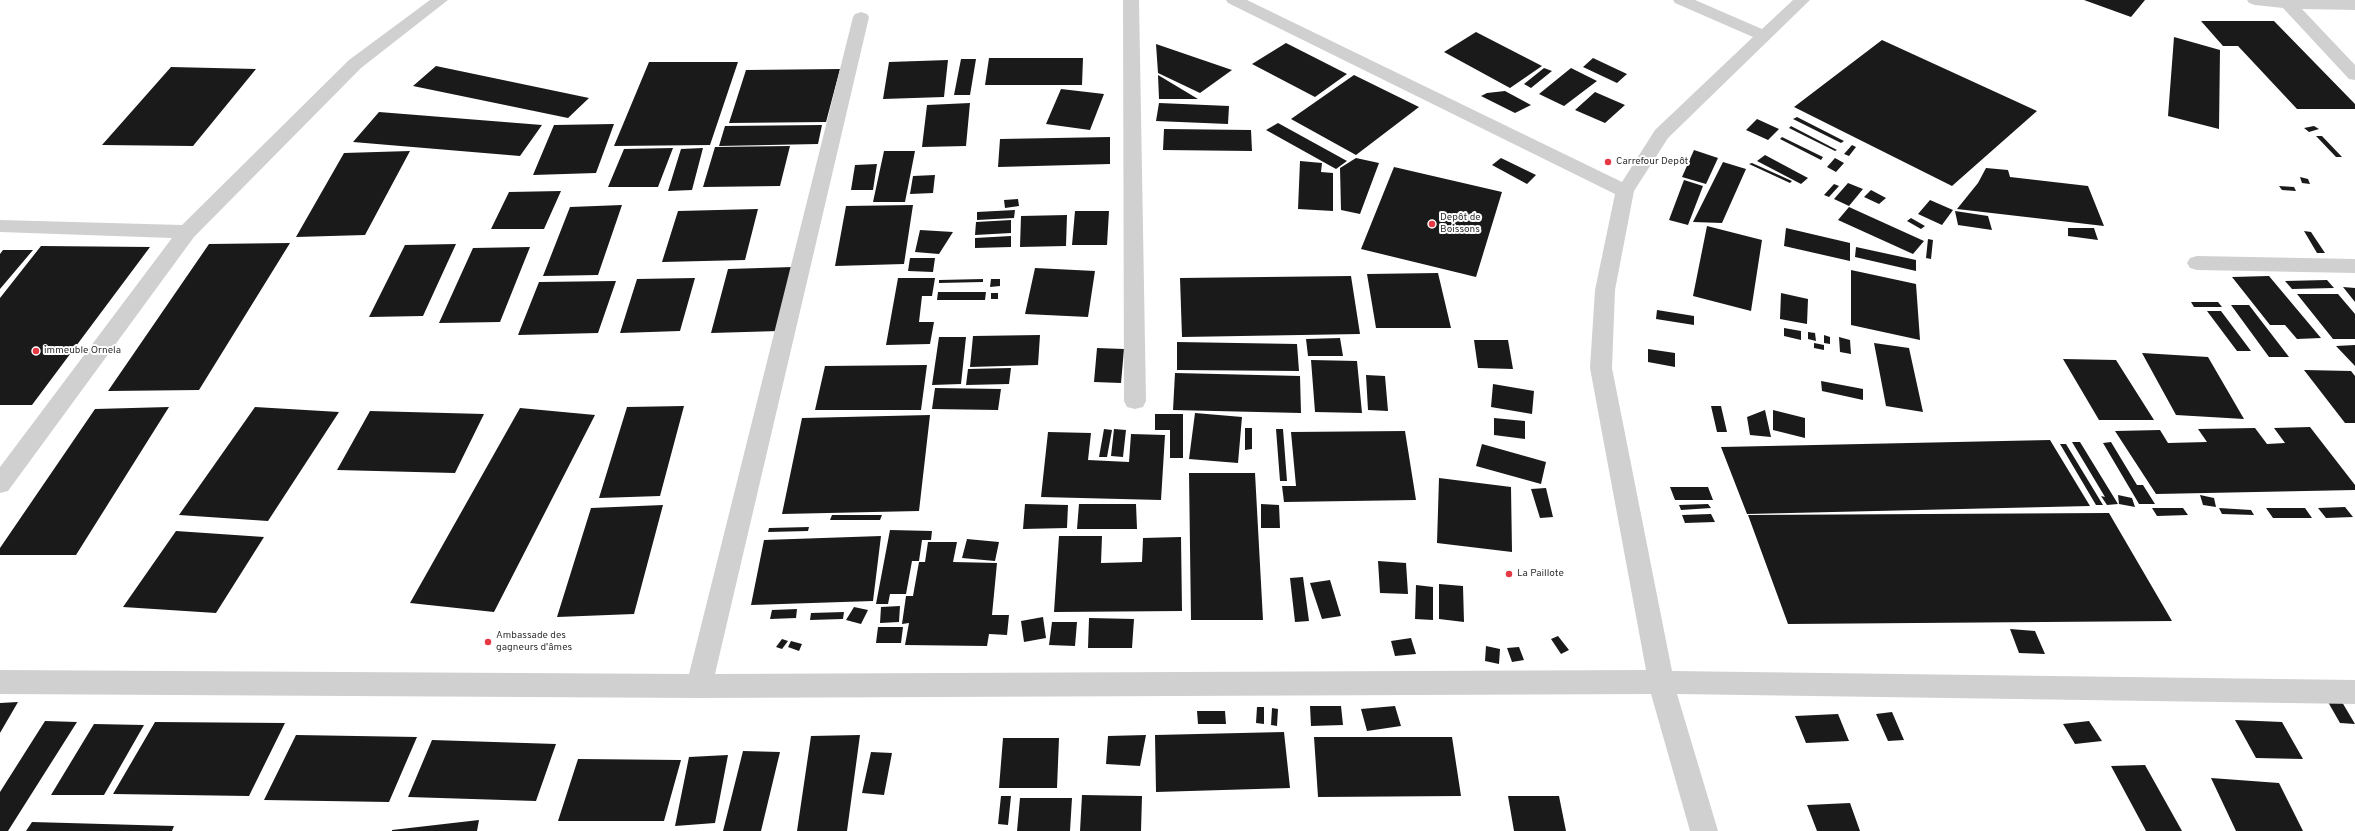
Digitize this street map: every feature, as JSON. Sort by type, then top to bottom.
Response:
[{"type":"street","points":[[0,484],[187,232],[355,64],[440,0]]},
{"type":"street","points":[[1131,0],[1135,401]]},
{"type":"street","points":[[1234,0],[1625,191]]},
{"type":"street","points":[[1681,0],[1764,36]]},
{"type":"street","points":[[1704,831],[1661,682],[1601,368],[1605,290],[1625,191],[1661,134],[1802,0]]},
{"type":"street","points":[[2256,0],[2288,4],[2355,5]]},
{"type":"street","points":[[2288,4],[2355,75]]},
{"type":"street","points":[[699,686],[861,17]]},
{"type":"street","points":[[0,226],[187,232]]},
{"type":"street","points":[[2198,263],[2355,266]]},
{"type":"street","points":[[0,682],[699,686],[1661,682],[2355,692]]},
{"type":"building","points":[[2084,0],[2145,0],[2131,17]]},
{"type":"building","points":[[2201,21],[2274,21],[2355,104],[2355,109],[2297,109],[2238,46],[2223,46]]},
{"type":"building","points":[[1476,32],[1542,66],[1510,88],[1444,52]]},
{"type":"building","points":[[2174,37],[2220,50],[2219,129],[2168,116]]},
{"type":"building","points":[[1882,40],[2037,111],[1952,186],[1794,107]]},
{"type":"building","points":[[1286,43],[1347,74],[1315,97],[1252,64]]},
{"type":"building","points":[[1156,44],[1232,70],[1200,93],[1158,73]]},
{"type":"building","points":[[989,58],[1083,58],[1082,85],[985,85]]},
{"type":"building","points":[[1593,58],[1627,74],[1617,83],[1583,67]]},
{"type":"building","points":[[961,59],[976,59],[970,95],[954,95]]},
{"type":"building","points":[[948,60],[944,97],[883,99],[889,62]]},
{"type":"building","points":[[649,62],[738,62],[710,145],[614,146]]},
{"type":"building","points":[[436,66],[589,98],[568,118],[413,86]]},
{"type":"building","points":[[171,67],[256,69],[193,146],[102,145]]},
{"type":"building","points":[[1544,68],[1552,71],[1531,88],[1524,84]]},
{"type":"building","points":[[1571,68],[1597,81],[1564,106],[1539,94]]},
{"type":"building","points":[[840,69],[826,122],[729,123],[746,70]]},
{"type":"building","points":[[1158,75],[1198,99],[1159,99]]},
{"type":"building","points":[[1354,75],[1419,107],[1356,155],[1291,119]]},
{"type":"building","points":[[1061,89],[1104,94],[1090,130],[1046,124]]},
{"type":"building","points":[[1505,91],[1531,105],[1515,113],[1481,96],[1487,93]]},
{"type":"building","points":[[1595,92],[1625,105],[1605,123],[1575,110]]},
{"type":"building","points":[[970,103],[966,146],[922,147],[927,105]]},
{"type":"building","points":[[1159,103],[1229,106],[1228,124],[1156,121]]},
{"type":"building","points":[[379,112],[542,125],[520,156],[353,142]]},
{"type":"building","points":[[1797,117],[1844,141],[1841,143],[1793,119]]},
{"type":"building","points":[[1757,119],[1779,129],[1768,140],[1746,130]]},
{"type":"building","points":[[1278,123],[1347,161],[1336,169],[1266,130]]},
{"type":"building","points":[[614,124],[596,173],[533,175],[554,125]]},
{"type":"building","points":[[822,125],[818,144],[719,146],[725,126]]},
{"type":"building","points":[[1791,126],[1837,150],[1835,151],[1789,128]]},
{"type":"building","points":[[2314,126],[2319,129],[2309,132],[2304,128]]},
{"type":"building","points":[[1164,129],[1251,130],[1252,151],[1163,150]]},
{"type":"building","points":[[2316,136],[2322,136],[2342,157],[2336,157]]},
{"type":"building","points":[[1110,137],[1110,164],[998,167],[1000,139]]},
{"type":"building","points":[[1782,137],[1823,157],[1821,160],[1780,139]]},
{"type":"building","points":[[1852,145],[1856,147],[1849,156],[1844,154]]},
{"type":"building","points":[[790,146],[780,186],[703,187],[715,147]]},
{"type":"building","points":[[673,148],[658,187],[608,187],[624,149]]},
{"type":"building","points":[[703,148],[692,190],[668,191],[681,149]]},
{"type":"building","points":[[1694,150],[1718,158],[1706,184],[1682,177]]},
{"type":"building","points":[[410,151],[365,235],[296,237],[344,153]]},
{"type":"building","points":[[884,151],[915,151],[905,202],[873,202]]},
{"type":"building","points":[[1765,155],[1808,178],[1801,184],[1757,161]]},
{"type":"building","points":[[1356,158],[1379,163],[1360,214],[1341,210],[1340,168]]},
{"type":"building","points":[[1501,158],[1536,175],[1527,184],[1492,165]]},
{"type":"building","points":[[1835,158],[1844,163],[1836,172],[1827,167]]},
{"type":"building","points":[[1300,161],[1322,163],[1321,172],[1333,173],[1333,211],[1298,209]]},
{"type":"building","points":[[1723,162],[1746,169],[1722,223],[1693,222]]},
{"type":"building","points":[[1752,163],[1792,181],[1790,183],[1749,164]]},
{"type":"building","points":[[877,164],[873,190],[851,190],[855,165]]},
{"type":"building","points":[[1394,167],[1502,192],[1476,277],[1361,249]]},
{"type":"building","points":[[1986,168],[2008,170],[2010,177],[2088,186],[2104,226],[1957,209],[1978,183]]},
{"type":"building","points":[[935,175],[933,193],[910,194],[913,176]]},
{"type":"building","points":[[2300,177],[2308,179],[2310,184],[2302,183]]},
{"type":"building","points":[[1684,180],[1703,186],[1688,225],[1669,220]]},
{"type":"building","points":[[1848,183],[1863,189],[1849,206],[1834,199]]},
{"type":"building","points":[[1834,184],[1839,186],[1829,197],[1824,195]]},
{"type":"building","points":[[2279,186],[2294,187],[2296,191],[2282,190]]},
{"type":"building","points":[[1871,190],[1886,198],[1879,204],[1864,197]]},
{"type":"building","points":[[561,191],[544,229],[491,229],[509,192]]},
{"type":"building","points":[[1018,199],[1019,206],[1005,208],[1004,200]]},
{"type":"building","points":[[1930,200],[1953,210],[1942,225],[1918,214]]},
{"type":"building","points":[[622,205],[598,275],[543,276],[570,207]]},
{"type":"building","points":[[913,205],[904,264],[835,266],[846,206]]},
{"type":"building","points":[[1849,207],[1924,241],[1913,254],[1838,220]]},
{"type":"building","points":[[758,209],[745,260],[662,262],[678,211]]},
{"type":"building","points":[[1015,210],[1014,218],[977,220],[977,212]]},
{"type":"building","points":[[1075,211],[1109,211],[1107,245],[1072,245]]},
{"type":"building","points":[[1955,211],[1988,216],[1992,230],[1958,225]]},
{"type":"building","points":[[1067,215],[1066,246],[1020,247],[1021,216]]},
{"type":"building","points":[[1911,218],[1925,226],[1921,229],[1907,221]]},
{"type":"building","points":[[1011,220],[1011,233],[975,235],[976,222]]},
{"type":"building","points":[[1707,226],[1762,240],[1751,311],[1693,296]]},
{"type":"building","points":[[1786,228],[1850,243],[1850,261],[1784,246]]},
{"type":"building","points":[[2068,228],[2094,228],[2098,240],[2068,236]]},
{"type":"building","points":[[920,230],[953,232],[939,254],[915,252]]},
{"type":"building","points":[[2304,231],[2311,232],[2325,253],[2317,253]]},
{"type":"building","points":[[1011,236],[1011,247],[975,248],[975,238]]},
{"type":"building","points":[[1928,239],[1933,240],[1931,259],[1926,258]]},
{"type":"building","points":[[290,243],[199,390],[108,391],[209,244]]},
{"type":"building","points":[[456,244],[423,316],[369,317],[405,245]]},
{"type":"building","name":"immeuble Ornela","points":[[41,246],[150,247],[32,405],[0,405],[0,298]]},
{"type":"building","points":[[530,247],[500,322],[439,323],[473,248]]},
{"type":"building","points":[[1856,247],[1916,260],[1916,271],[1855,257]]},
{"type":"building","points":[[3,250],[33,250],[0,289],[0,254]]},
{"type":"building","points":[[910,258],[935,258],[933,272],[908,271]]},
{"type":"building","points":[[793,267],[779,331],[711,333],[728,269]]},
{"type":"building","points":[[1035,268],[1095,271],[1088,317],[1025,314]]},
{"type":"building","points":[[1851,270],[1916,284],[1920,340],[1851,325]]},
{"type":"building","points":[[1438,273],[1451,328],[1376,328],[1367,274]]},
{"type":"building","points":[[1351,276],[1360,334],[1182,337],[1180,278]]},
{"type":"building","points":[[2269,276],[2321,338],[2297,339],[2285,325],[2270,325],[2232,277]]},
{"type":"building","points":[[695,278],[680,331],[620,333],[637,279]]},
{"type":"building","points":[[898,278],[935,278],[932,296],[922,296],[919,322],[934,322],[930,344],[886,345]]},
{"type":"building","points":[[983,279],[983,282],[939,283],[939,280]]},
{"type":"building","points":[[991,279],[1000,279],[1000,286],[990,287]]},
{"type":"building","points":[[2327,280],[2334,288],[2292,289],[2285,281]]},
{"type":"building","points":[[616,281],[598,333],[518,335],[539,282]]},
{"type":"building","points":[[2343,287],[2355,288],[2355,302]]},
{"type":"building","points":[[938,292],[986,292],[985,300],[937,300]]},
{"type":"building","points":[[991,293],[998,293],[998,299],[991,299]]},
{"type":"building","points":[[1781,293],[1808,299],[1807,324],[1780,319]]},
{"type":"building","points":[[2297,294],[2338,294],[2355,314],[2355,339],[2333,339]]},
{"type":"building","points":[[2191,302],[2218,302],[2222,307],[2194,307]]},
{"type":"building","points":[[2231,305],[2249,305],[2289,357],[2269,357]]},
{"type":"building","points":[[1657,310],[1694,316],[1694,325],[1656,319]]},
{"type":"building","points":[[2207,311],[2221,311],[2251,351],[2237,351]]},
{"type":"building","points":[[1784,328],[1801,331],[1801,340],[1784,336]]},
{"type":"building","points":[[1808,332],[1815,333],[1816,341],[1808,339]]},
{"type":"building","points":[[1040,335],[1038,365],[970,367],[973,336]]},
{"type":"building","points":[[1824,335],[1830,337],[1830,344],[1824,343]]},
{"type":"building","points":[[939,337],[966,337],[961,384],[932,385]]},
{"type":"building","points":[[1839,337],[1850,340],[1851,354],[1840,352]]},
{"type":"building","points":[[1340,338],[1343,356],[1308,356],[1306,339]]},
{"type":"building","points":[[1474,340],[1508,340],[1513,369],[1478,368]]},
{"type":"building","points":[[1177,342],[1297,344],[1299,371],[1177,370]]},
{"type":"building","points":[[1814,343],[1824,345],[1824,350],[1814,348]]},
{"type":"building","points":[[1874,343],[1909,348],[1923,412],[1886,406]]},
{"type":"building","points":[[2355,345],[2355,366],[2336,346]]},
{"type":"building","points":[[1097,348],[1124,349],[1121,383],[1094,382]]},
{"type":"building","points":[[1648,349],[1675,353],[1675,367],[1648,362]]},
{"type":"building","points":[[2142,353],[2208,357],[2244,419],[2176,415]]},
{"type":"building","points":[[2063,359],[2116,360],[2154,420],[2099,420]]},
{"type":"building","points":[[1311,360],[1357,361],[1362,413],[1315,412]]},
{"type":"building","points":[[927,365],[921,410],[815,410],[825,366]]},
{"type":"building","points":[[1011,368],[1009,384],[966,385],[968,369]]},
{"type":"building","points":[[2304,370],[2351,371],[2355,376],[2355,423],[2345,423]]},
{"type":"building","points":[[1175,373],[1300,376],[1301,413],[1173,410]]},
{"type":"building","points":[[1366,375],[1385,376],[1388,411],[1368,410]]},
{"type":"building","points":[[1821,381],[1863,389],[1863,400],[1822,391]]},
{"type":"building","points":[[1493,384],[1534,391],[1532,414],[1491,407]]},
{"type":"building","points":[[935,388],[1001,389],[998,410],[932,409]]},
{"type":"building","points":[[684,406],[660,496],[599,498],[627,407]]},
{"type":"building","points":[[1711,406],[1721,406],[1727,432],[1717,432]]},
{"type":"building","points":[[169,407],[76,555],[0,555],[0,548],[95,409]]},
{"type":"building","points":[[255,407],[339,412],[268,521],[179,515]]},
{"type":"building","points":[[520,408],[595,415],[494,612],[410,603]]},
{"type":"building","points":[[1765,410],[1771,437],[1750,435],[1747,417]]},
{"type":"building","points":[[1773,410],[1805,418],[1805,438],[1773,430]]},
{"type":"building","points":[[370,411],[484,414],[455,473],[337,470]]},
{"type":"building","points":[[1195,413],[1242,417],[1238,463],[1189,459]]},
{"type":"building","points":[[1155,414],[1183,414],[1183,458],[1170,458],[1170,430],[1155,430]]},
{"type":"building","points":[[930,415],[919,511],[782,514],[802,418]]},
{"type":"building","points":[[1494,418],[1525,421],[1525,439],[1494,435]]},
{"type":"building","points":[[2310,427],[2355,485],[2355,490],[2156,494],[2115,431],[2160,430],[2168,443],[2207,442],[2198,429],[2255,428],[2267,444],[2285,443],[2274,428]]},
{"type":"building","points":[[1245,428],[1252,428],[1252,449],[1245,450]]},
{"type":"building","points":[[1104,429],[1112,430],[1107,457],[1099,457]]},
{"type":"building","points":[[1114,429],[1126,430],[1123,457],[1111,456]]},
{"type":"building","points":[[1276,429],[1283,429],[1287,481],[1280,481]]},
{"type":"building","points":[[1405,431],[1416,500],[1284,502],[1282,486],[1296,486],[1291,432]]},
{"type":"building","points":[[1048,432],[1091,433],[1088,460],[1129,462],[1131,434],[1165,435],[1161,500],[1041,497]]},
{"type":"building","points":[[2050,440],[2090,506],[1747,514],[1721,447]]},
{"type":"building","points":[[2072,442],[2080,442],[2118,504],[2107,505],[2101,496],[2105,497]]},
{"type":"building","points":[[2111,442],[2137,485],[2143,485],[2155,504],[2139,504],[2103,443]]},
{"type":"building","points":[[1482,444],[1546,462],[1541,484],[1476,466]]},
{"type":"building","points":[[2060,444],[2066,444],[2103,505],[2096,505]]},
{"type":"building","points":[[1189,473],[1255,473],[1263,620],[1191,620]]},
{"type":"building","points":[[1439,478],[1511,487],[1512,552],[1437,543]]},
{"type":"building","points":[[1670,487],[1708,487],[1713,500],[1675,500]]},
{"type":"building","points":[[1546,488],[1553,517],[1540,518],[1531,489]]},
{"type":"building","points":[[2118,495],[2132,498],[2135,507],[2119,504]]},
{"type":"building","points":[[2200,495],[2214,498],[2216,507],[2203,505]]},
{"type":"building","points":[[1025,504],[1068,505],[1067,528],[1023,529]]},
{"type":"building","points":[[1079,504],[1136,504],[1137,529],[1077,529]]},
{"type":"building","points":[[1261,504],[1279,505],[1280,528],[1261,528]]},
{"type":"building","points":[[1708,504],[1711,508],[1681,510],[1679,505]]},
{"type":"building","points":[[663,505],[634,614],[557,617],[591,508]]},
{"type":"building","points":[[2345,507],[2353,517],[2326,518],[2318,508]]},
{"type":"building","points":[[2152,508],[2183,508],[2188,515],[2157,516]]},
{"type":"building","points":[[2219,508],[2251,510],[2254,515],[2222,514]]},
{"type":"building","points":[[2266,508],[2305,508],[2312,518],[2273,518]]},
{"type":"building","points":[[2109,513],[2172,621],[1788,624],[1748,515]]},
{"type":"building","points":[[1711,514],[1715,522],[1685,523],[1682,515]]},
{"type":"building","points":[[832,515],[882,515],[880,520],[830,520]]},
{"type":"building","points":[[809,527],[808,531],[768,532],[769,528]]},
{"type":"building","points":[[890,530],[932,531],[931,540],[922,540],[919,561],[912,561],[906,594],[890,594],[888,604],[876,604]]},
{"type":"building","points":[[176,531],[264,537],[216,613],[123,607]]},
{"type":"building","points":[[881,536],[873,601],[751,605],[764,540]]},
{"type":"building","points":[[1059,536],[1102,536],[1101,563],[1142,562],[1143,538],[1181,537],[1182,611],[1054,612]]},
{"type":"building","points":[[967,539],[999,542],[995,561],[962,558]]},
{"type":"building","points":[[928,542],[957,542],[953,562],[997,563],[992,615],[1009,615],[1007,635],[989,634],[987,646],[905,645],[909,623],[902,624],[906,596],[913,596],[919,562],[925,562]]},
{"type":"building","points":[[1378,561],[1406,563],[1408,594],[1380,593]]},
{"type":"building","points":[[1303,577],[1309,621],[1295,622],[1290,578]]},
{"type":"building","points":[[1330,580],[1341,616],[1322,619],[1310,583]]},
{"type":"building","points":[[1439,584],[1463,586],[1464,622],[1439,619]]},
{"type":"building","points":[[1416,585],[1433,587],[1433,620],[1415,619]]},
{"type":"building","points":[[900,606],[899,622],[880,623],[881,607]]},
{"type":"building","points":[[854,607],[868,610],[861,624],[846,620]]},
{"type":"building","points":[[797,609],[796,618],[770,619],[772,610]]},
{"type":"building","points":[[844,612],[843,619],[810,620],[811,613]]},
{"type":"building","points":[[1043,617],[1046,638],[1024,642],[1021,621]]},
{"type":"building","points":[[1089,618],[1134,619],[1132,648],[1088,648]]},
{"type":"building","points":[[1052,622],[1077,622],[1075,646],[1049,645]]},
{"type":"building","points":[[878,627],[903,627],[901,643],[876,643]]},
{"type":"building","points":[[2010,629],[2035,631],[2045,654],[2019,653]]},
{"type":"building","points":[[1558,636],[1569,650],[1561,654],[1551,639]]},
{"type":"building","points":[[1411,638],[1416,654],[1395,656],[1391,641]]},
{"type":"building","points":[[782,639],[788,641],[782,649],[776,647]]},
{"type":"building","points":[[791,641],[802,644],[799,651],[788,647]]},
{"type":"building","points":[[1486,646],[1500,649],[1499,664],[1485,661]]},
{"type":"building","points":[[1519,647],[1524,660],[1512,662],[1507,648]]},
{"type":"building","points":[[18,702],[0,733],[0,703]]},
{"type":"building","points":[[2328,702],[2342,702],[2355,724],[2340,723]]},
{"type":"building","points":[[1310,706],[1341,706],[1343,725],[1311,726]]},
{"type":"building","points":[[1395,706],[1401,726],[1367,731],[1361,709]]},
{"type":"building","points":[[1257,707],[1264,707],[1264,724],[1256,723]]},
{"type":"building","points":[[1272,708],[1278,709],[1277,726],[1271,725]]},
{"type":"building","points":[[1197,711],[1225,711],[1226,724],[1198,724]]},
{"type":"building","points":[[1892,712],[1904,740],[1888,741],[1876,714]]},
{"type":"building","points":[[1838,714],[1849,741],[1806,743],[1795,716]]},
{"type":"building","points":[[2235,720],[2282,722],[2303,759],[2256,758]]},
{"type":"building","points":[[45,721],[77,722],[8,831],[0,831],[0,792]]},
{"type":"building","points":[[2089,721],[2102,741],[2075,744],[2063,724]]},
{"type":"building","points":[[155,722],[285,723],[249,796],[113,794]]},
{"type":"building","points":[[94,724],[144,725],[104,795],[51,795]]},
{"type":"building","points":[[1284,732],[1290,788],[1156,792],[1155,735]]},
{"type":"building","points":[[296,735],[417,737],[389,802],[264,800]]},
{"type":"building","points":[[860,735],[847,831],[797,831],[811,736]]},
{"type":"building","points":[[1146,735],[1140,766],[1106,764],[1108,736]]},
{"type":"building","points":[[1314,737],[1452,737],[1461,796],[1318,797]]},
{"type":"building","points":[[1003,738],[1059,738],[1057,788],[999,788]]},
{"type":"building","points":[[432,740],[556,744],[536,801],[408,797]]},
{"type":"building","points":[[743,751],[780,752],[761,831],[723,831]]},
{"type":"building","points":[[871,752],[892,753],[884,795],[862,793]]},
{"type":"building","points":[[728,755],[715,823],[675,826],[689,757]]},
{"type":"building","points":[[578,759],[681,760],[664,821],[558,821]]},
{"type":"building","points":[[2145,765],[2182,831],[2146,831],[2111,766]]},
{"type":"building","points":[[2211,778],[2279,783],[2303,831],[2236,831]]},
{"type":"building","points":[[1082,795],[1142,796],[1141,831],[1080,831]]},
{"type":"building","points":[[1001,796],[1011,796],[1008,825],[998,824]]},
{"type":"building","points":[[1508,796],[1559,796],[1566,831],[1514,831]]},
{"type":"building","points":[[1020,798],[1072,798],[1070,831],[1017,831]]},
{"type":"building","points":[[1850,803],[1860,831],[1817,831],[1807,805]]},
{"type":"building","points":[[479,820],[477,831],[392,831],[392,830]]},
{"type":"building","points":[[32,822],[174,826],[172,831],[26,831]]},
{"type":"place","name":"Carrefour Depôt","points":[[1608,162]]},
{"type":"place","name":"Depôt de Boissons","points":[[1432,224]]},
{"type":"place","name":"immeuble Ornela","points":[[36,351]]},
{"type":"place","name":"La Paillote","points":[[1509,574]]},
{"type":"place","name":"Ambassade des gagneurs d'âmes","points":[[488,642]]}]
